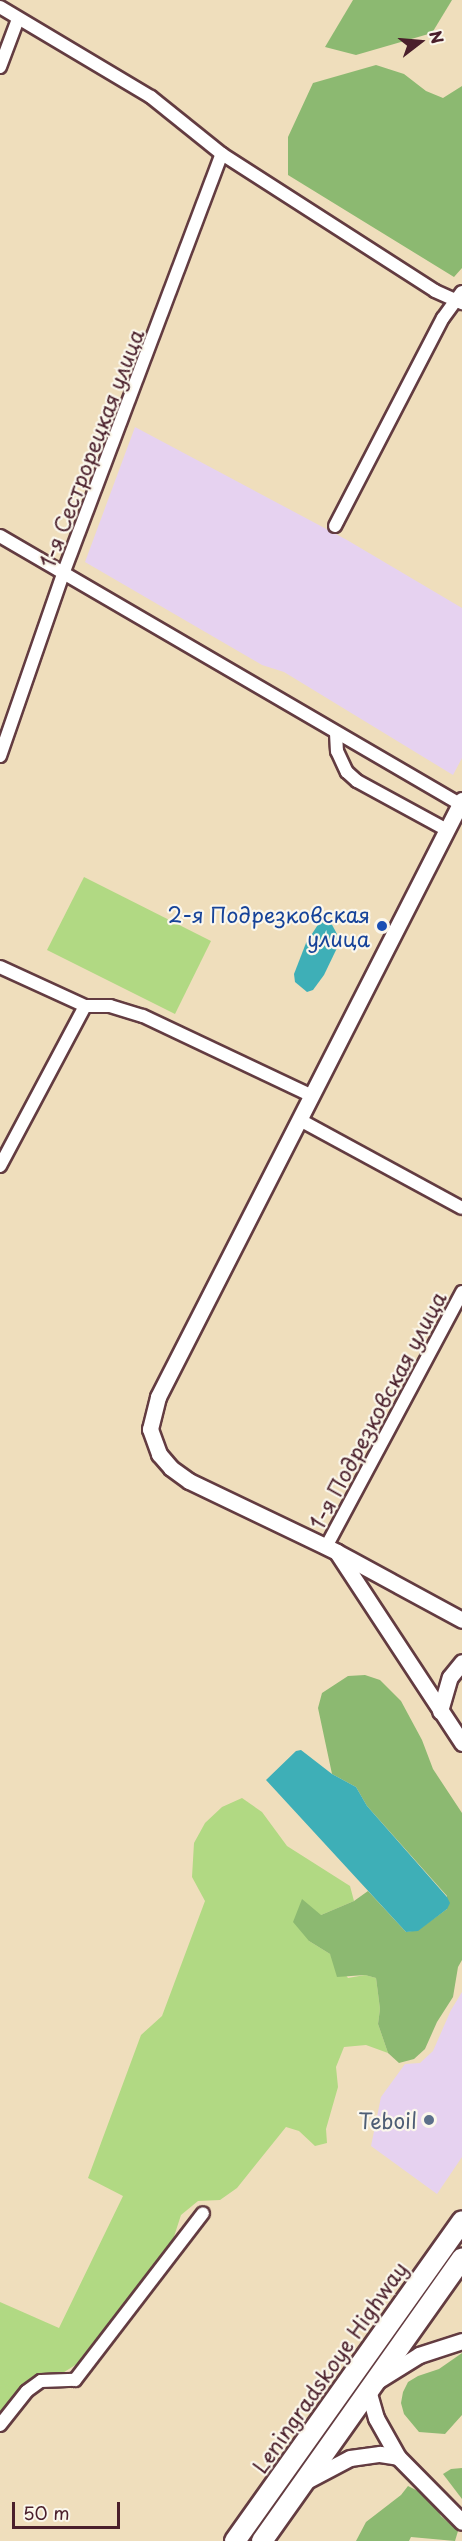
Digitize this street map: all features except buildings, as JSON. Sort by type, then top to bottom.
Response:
[{"type":"highway","name":"Leningradskoye Highway","points":[[236,2541],[462,2221]]},
{"type":"highway","points":[[262,2541],[462,2259]]},
{"type":"street","points":[[0,7],[151,97],[222,154],[435,291],[460,298],[444,318],[335,526]]},
{"type":"street","points":[[0,67],[18,19]]},
{"type":"street","name":"1-я Сестрорецкая улица","points":[[0,756],[63,574],[222,154]]},
{"type":"street","points":[[0,536],[336,733],[461,803],[152,1414],[150,1429],[159,1454],[171,1468],[189,1481],[332,1549],[462,1620]]},
{"type":"street","points":[[336,733],[337,751],[347,772],[357,781],[447,830]]},
{"type":"street","points":[[0,968],[85,1006],[110,1006],[143,1016],[312,1096]]},
{"type":"street","points":[[0,1166],[85,1006]]},
{"type":"street","points":[[300,1120],[462,1209]]},
{"type":"street","name":"1-я Подрезковская улица","points":[[332,1549],[462,1292]]},
{"type":"street","points":[[332,1549],[462,1743]]},
{"type":"street","points":[[440,1711],[443,1693],[450,1677],[462,1662]]},
{"type":"street","points":[[0,2425],[27,2391],[41,2381],[75,2380],[203,2213]]},
{"type":"street","points":[[462,2341],[419,2355],[371,2386],[376,2418],[398,2457],[462,2522]]},
{"type":"street","points":[[304,2482],[334,2464],[350,2458],[380,2454],[398,2457]]},
{"type":"shaded area","points":[[135,427],[347,540],[462,608],[462,758],[453,775],[284,672],[262,665],[85,562]]},
{"type":"shaded area","points":[[462,1992],[462,2157],[437,2194],[371,2146],[381,2097],[405,2064],[420,2063],[433,2051],[451,2010]]},
{"type":"green space","points":[[353,0],[452,0],[432,33],[356,55],[325,47]]},
{"type":"green space","points":[[376,65],[404,74],[426,91],[443,98],[462,86],[462,268],[454,277],[288,175],[288,137],[313,83]]},
{"type":"green space","points":[[84,877],[211,941],[175,1014],[47,950]]},
{"type":"green space","points":[[365,1675],[380,1680],[401,1701],[422,1740],[433,1769],[462,1813],[462,1960],[458,1967],[453,1997],[437,2022],[425,2049],[414,2059],[399,2063],[388,2053],[378,2024],[380,2009],[376,1978],[365,1975],[337,1977],[330,1954],[309,1941],[293,1922],[302,1899],[321,1915],[354,1901],[368,1891],[406,1932],[418,1930],[447,1909],[447,1896],[367,1806],[356,1787],[332,1774],[318,1708],[322,1693],[348,1676]]},
{"type":"green space","points":[[242,1798],[262,1812],[287,1846],[350,1886],[354,1901],[321,1915],[309,1941],[330,1954],[348,1978],[365,1975],[376,1978],[380,2009],[378,2024],[388,2053],[366,2045],[344,2047],[336,2067],[338,2087],[326,2129],[327,2143],[315,2146],[299,2131],[286,2127],[237,2188],[220,2200],[198,2201],[181,2215],[170,2249],[77,2364],[61,2374],[40,2374],[23,2386],[0,2415],[0,2302],[59,2328],[123,2196],[88,2178],[141,2035],[162,2016],[205,1901],[192,1877],[194,1843],[205,1823],[222,1807]]},
{"type":"green space","points":[[462,2353],[462,2415],[445,2434],[419,2432],[404,2414],[401,2403],[408,2382],[439,2369]]},
{"type":"green space","points":[[462,2468],[462,2499],[443,2474],[451,2469]]},
{"type":"green space","points":[[408,2486],[430,2497],[441,2516],[458,2531],[455,2541],[411,2537],[409,2541],[356,2541],[366,2522],[401,2495]]},
{"type":"water","points":[[323,917],[330,921],[337,934],[337,948],[324,975],[313,990],[307,992],[295,982],[294,974],[306,943]]},
{"type":"water","points":[[301,1750],[332,1774],[356,1787],[367,1806],[447,1897],[450,1903],[447,1909],[418,1931],[406,1932],[266,1780],[296,1751]]},
{"type":"place","name":"2-я Подрезковская улица","points":[[382,926]]},
{"type":"place","name":"Teboil","points":[[429,2120]]}]
